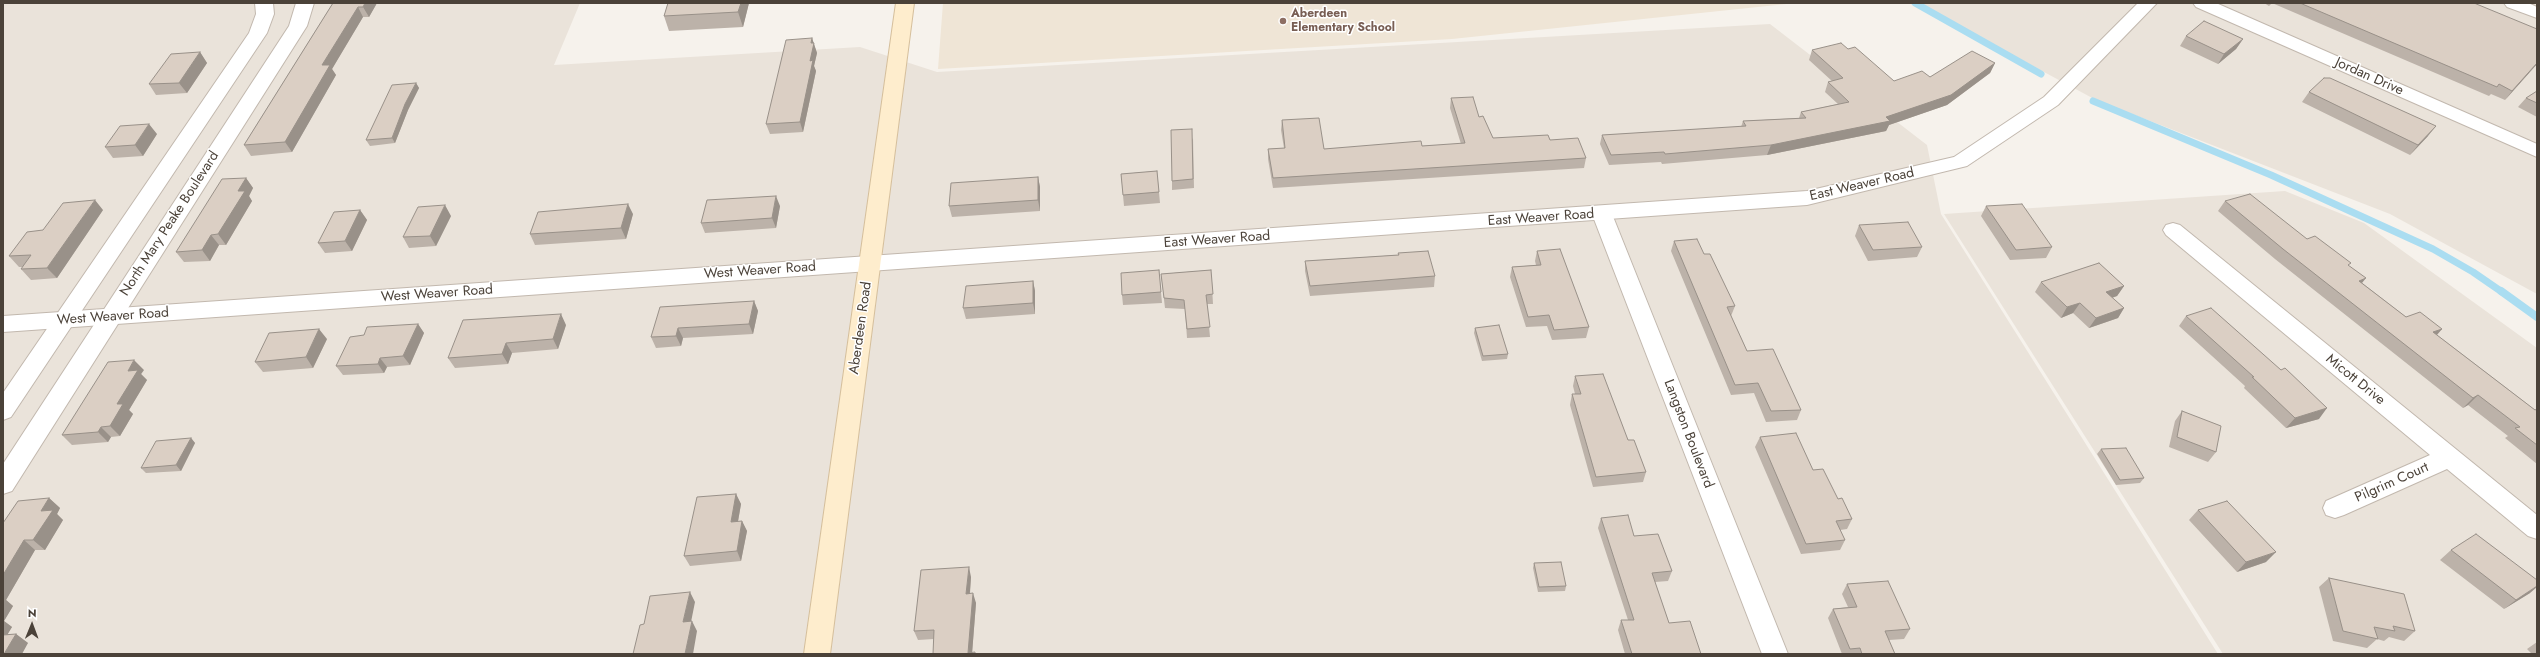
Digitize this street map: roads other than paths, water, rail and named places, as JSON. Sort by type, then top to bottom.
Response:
[{"type":"main road","name":"Aberdeen Road","points":[[817,654],[905,3]]},
{"type":"street","points":[[3,412],[258,33],[265,14],[264,3]]},
{"type":"street","name":"North Mary Peake Boulevard","points":[[3,484],[298,26],[304,3]]},
{"type":"street","name":"East Weaver Road","points":[[870,263],[1602,214],[1808,198],[1960,162],[2052,101],[2148,3]]},
{"type":"street","name":"Jordan Drive","points":[[2202,3],[2537,151]]},
{"type":"street","points":[[2513,3],[2537,13]]},
{"type":"street","name":"Langston Boulevard","points":[[1602,214],[1775,654]]},
{"type":"street","name":"Micott Drive","points":[[2173,230],[2537,528]]},
{"type":"street","name":"West Weaver Road","points":[[3,324],[870,263]]},
{"type":"street","name":"Pilgrim Court","points":[[2335,508],[2449,457]]},
{"type":"waterway","points":[[1915,3],[2041,74]]},
{"type":"waterway","points":[[2093,101],[2271,175],[2433,249],[2473,272],[2502,292]]},
{"type":"waterway","points":[[2501,291],[2537,317]]},
{"type":"place","name":"Aberdeen Elementary School","points":[[1283,21]]}]
